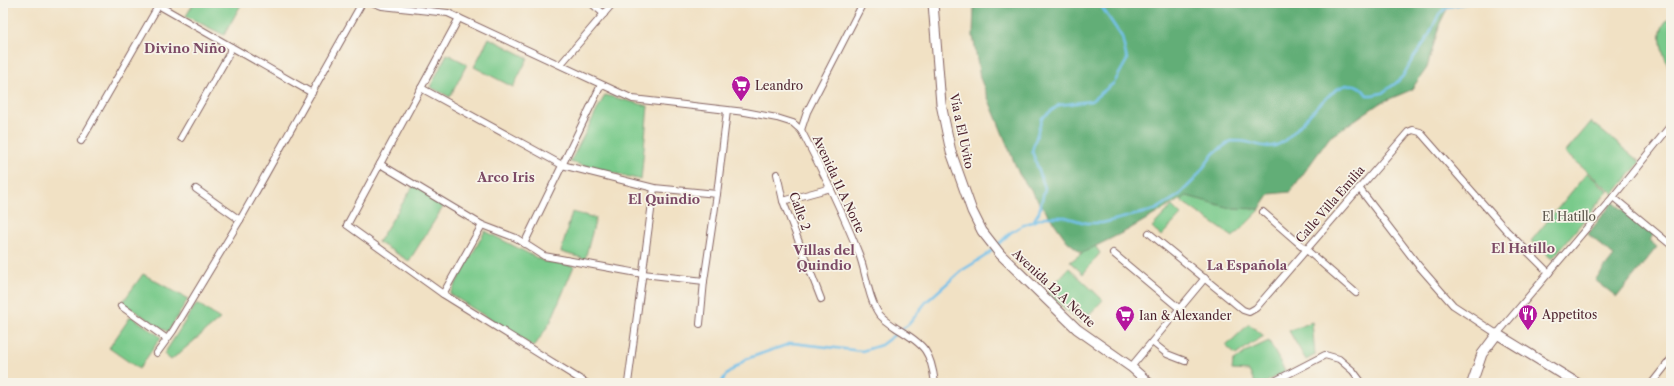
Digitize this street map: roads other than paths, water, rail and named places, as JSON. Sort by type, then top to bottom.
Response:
[{"type":"street","points":[[157,353],[240,220],[362,3]]},
{"type":"street","name":"Avenida 11 A Norte","points":[[374,3],[382,6],[403,6],[448,12],[633,99],[727,110],[777,118],[793,123],[801,130],[831,188],[860,255],[871,295],[879,314],[888,322],[915,339],[926,350],[933,365],[935,383]]},
{"type":"street","points":[[591,3],[604,14]]},
{"type":"street","points":[[561,64],[613,3]]},
{"type":"street","points":[[801,130],[807,112],[863,3]]},
{"type":"street","name":"Vía a El Uvito","points":[[933,3],[942,104],[951,152],[972,211],[982,231],[1000,254]]},
{"type":"street","points":[[81,142],[159,4],[312,93]]},
{"type":"street","points":[[459,18],[347,225],[443,294],[586,383]]},
{"type":"street","points":[[181,138],[232,47]]},
{"type":"street","points":[[524,244],[601,85]]},
{"type":"street","points":[[421,88],[562,165],[654,188],[717,194]]},
{"type":"street","points":[[700,324],[704,281],[717,194],[727,110]]},
{"type":"street","points":[[1472,383],[1482,354],[1497,334],[1613,197],[1671,125]]},
{"type":"street","name":"Calle Villa Emilia","points":[[1205,278],[1243,310],[1249,312],[1256,308],[1306,248],[1408,132],[1413,130],[1420,132],[1501,225],[1548,272]]},
{"type":"street","points":[[380,164],[482,225],[516,238],[544,256],[643,274],[704,281]]},
{"type":"street","name":"Calle 2","points":[[777,174],[783,201],[821,299]]},
{"type":"street","points":[[628,383],[654,188]]},
{"type":"street","points":[[783,201],[831,188]]},
{"type":"street","points":[[1359,188],[1418,265],[1453,305],[1577,383]]},
{"type":"street","points":[[196,189],[240,220]]},
{"type":"street","points":[[1613,197],[1671,245]]},
{"type":"street","points":[[1262,212],[1306,248],[1356,293]]},
{"type":"street","points":[[443,294],[482,225]]},
{"type":"street","points":[[1131,367],[1205,278],[1149,233]]},
{"type":"street","name":"Avenida 12 A Norte","points":[[1000,254],[1077,329],[1131,367],[1147,383]]},
{"type":"street","points":[[1112,254],[1180,309]]},
{"type":"street","points":[[121,306],[167,339]]},
{"type":"street","points":[[1152,342],[1168,354],[1185,361]]},
{"type":"street","points":[[1271,383],[1325,356],[1339,359],[1353,371],[1362,383]]},
{"type":"street","points":[[1652,383],[1671,359]]},
{"type":"waterway","points":[[1034,220],[1039,212],[1045,188],[1032,151],[1042,118],[1059,105],[1091,101],[1114,83],[1127,60],[1122,37],[1099,3]]},
{"type":"waterway","points":[[721,383],[726,375],[746,359],[792,343],[862,351],[881,345],[909,324],[926,302],[961,271],[987,255],[1010,233],[1021,226],[1045,217],[1065,217],[1086,223],[1102,223],[1155,210],[1178,196],[1194,180],[1214,153],[1231,141],[1265,146],[1277,145],[1297,129],[1333,92],[1345,85],[1357,86],[1367,95],[1382,93],[1403,76],[1427,39],[1439,14],[1448,7],[1467,3]]},
{"type":"waterway","points":[[3,379],[5,383]]},
{"type":"place","name":"Leandro","points":[[741,102]]},
{"type":"place","name":"Appetitos","points":[[1528,331]]},
{"type":"place","name":"Ian & Alexander","points":[[1125,332]]},
{"type":"district","name":"Divino Niño","points":[[185,48]]},
{"type":"district","name":"Arco Iris","points":[[506,177]]},
{"type":"district","name":"El Quindio","points":[[664,199]]},
{"type":"district","name":"El Hatillo","points":[[1523,248]]},
{"type":"district","name":"Villas del Quindio","points":[[824,258]]},
{"type":"district","name":"La Española","points":[[1247,265]]}]
